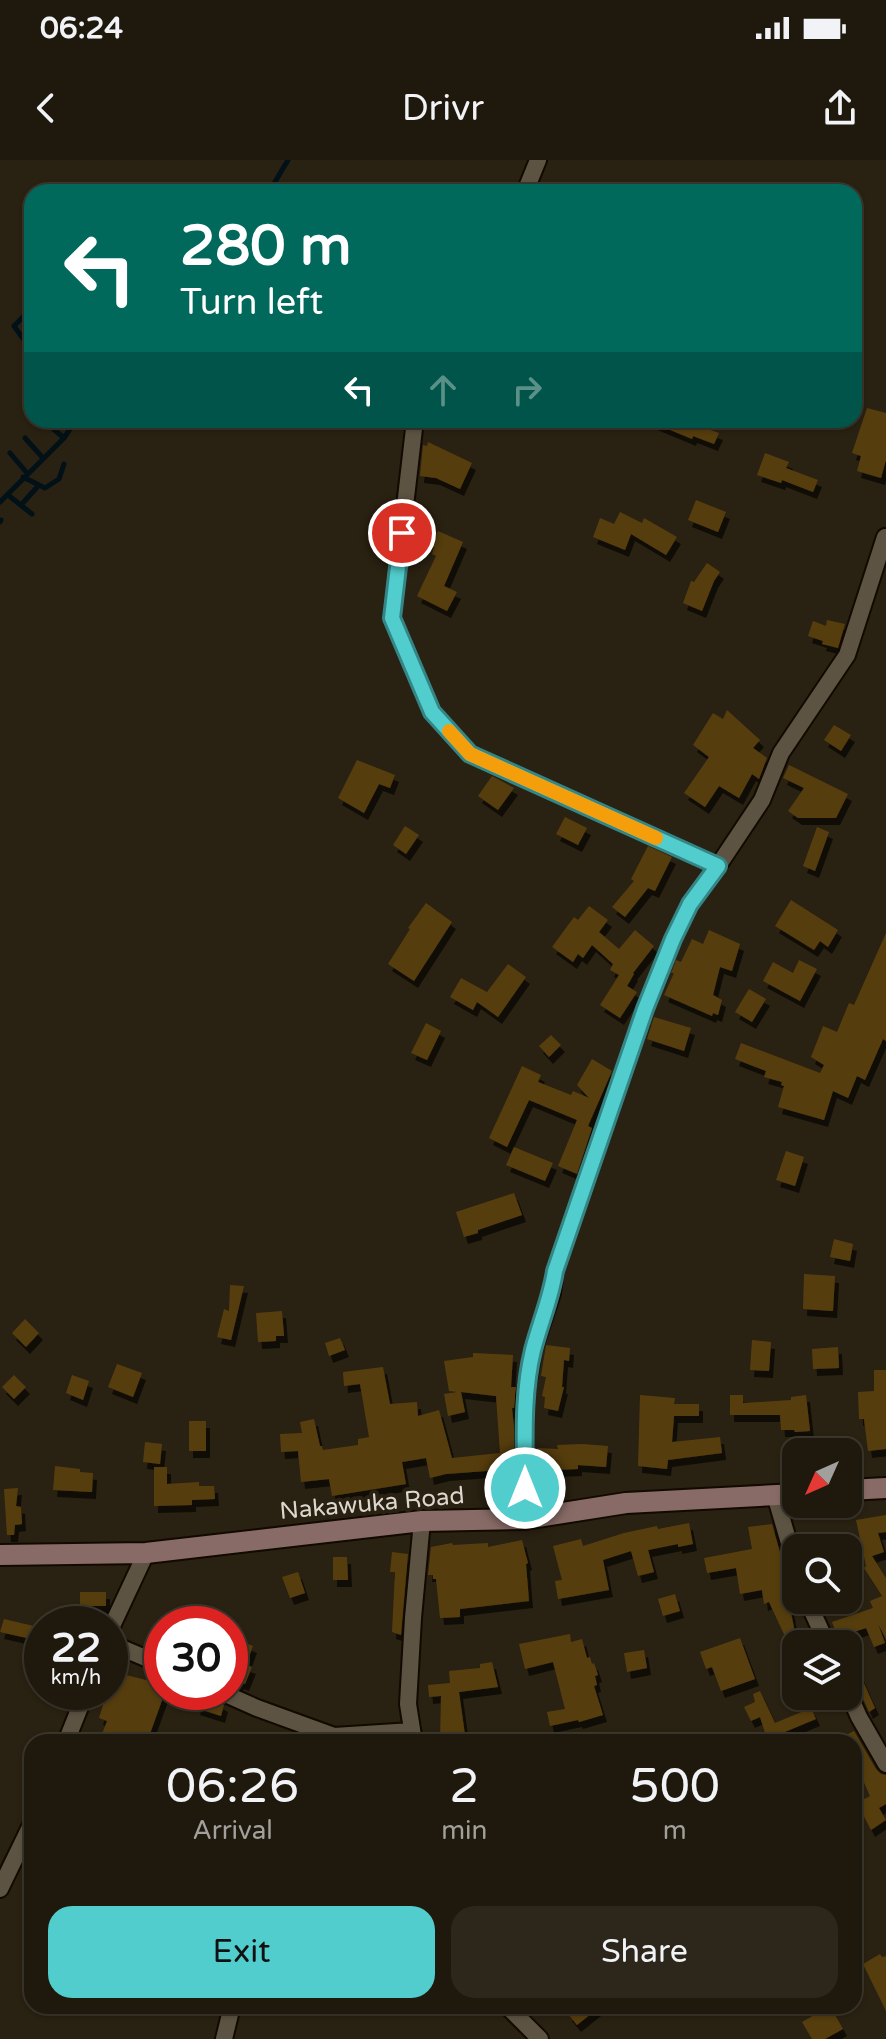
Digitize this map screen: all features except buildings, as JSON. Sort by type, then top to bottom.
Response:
[{"type":"main road","points":[[862,1489],[886,1488]]},
{"type":"main road","name":"Nakawuka Road","points":[[0,1555],[146,1553],[422,1521],[525,1519],[626,1503],[782,1495]]},
{"type":"street","points":[[528,184],[538,160]]},
{"type":"street","points":[[414,428],[392,618],[432,712],[470,754],[718,866]]},
{"type":"street","points":[[525,1519],[525,1397],[533,1350],[552,1293],[555,1271],[645,1009],[690,904],[762,800],[781,753],[847,655],[885,537]]},
{"type":"street","points":[[775,1495],[785,1534]]},
{"type":"street","points":[[413,1734],[408,1704],[422,1521]]},
{"type":"street","points":[[121,1606],[146,1553]]},
{"type":"street","points":[[248,1704],[321,1734]]},
{"type":"street","points":[[69,1734],[79,1710]]},
{"type":"street","points":[[856,1710],[886,1764]]},
{"type":"street","points":[[0,1889],[24,1840]]},
{"type":"street","points":[[224,2039],[230,2014]]},
{"type":"street","points":[[515,2014],[540,2039]]},
{"type":"waterway","points":[[274,184],[288,160]]},
{"type":"waterway","points":[[24,316],[14,326],[24,340]]},
{"type":"waterway","points":[[52,428],[64,438]]},
{"type":"waterway","points":[[0,502],[71,428]]},
{"type":"waterway","points":[[25,438],[43,458]]},
{"type":"waterway","points":[[10,453],[27,473]]},
{"type":"waterway","points":[[23,477],[45,488],[59,479],[64,464]]},
{"type":"waterway","points":[[21,505],[39,485]]},
{"type":"waterway","points":[[8,495],[32,514]]},
{"type":"slow traffic","points":[[449,731],[470,754],[656,838]]},
{"type":"route","points":[[402,533],[392,618],[432,712],[470,754],[718,866],[690,904],[673,939],[645,1009],[555,1271],[552,1293],[533,1350],[525,1397],[525,1488]]}]
